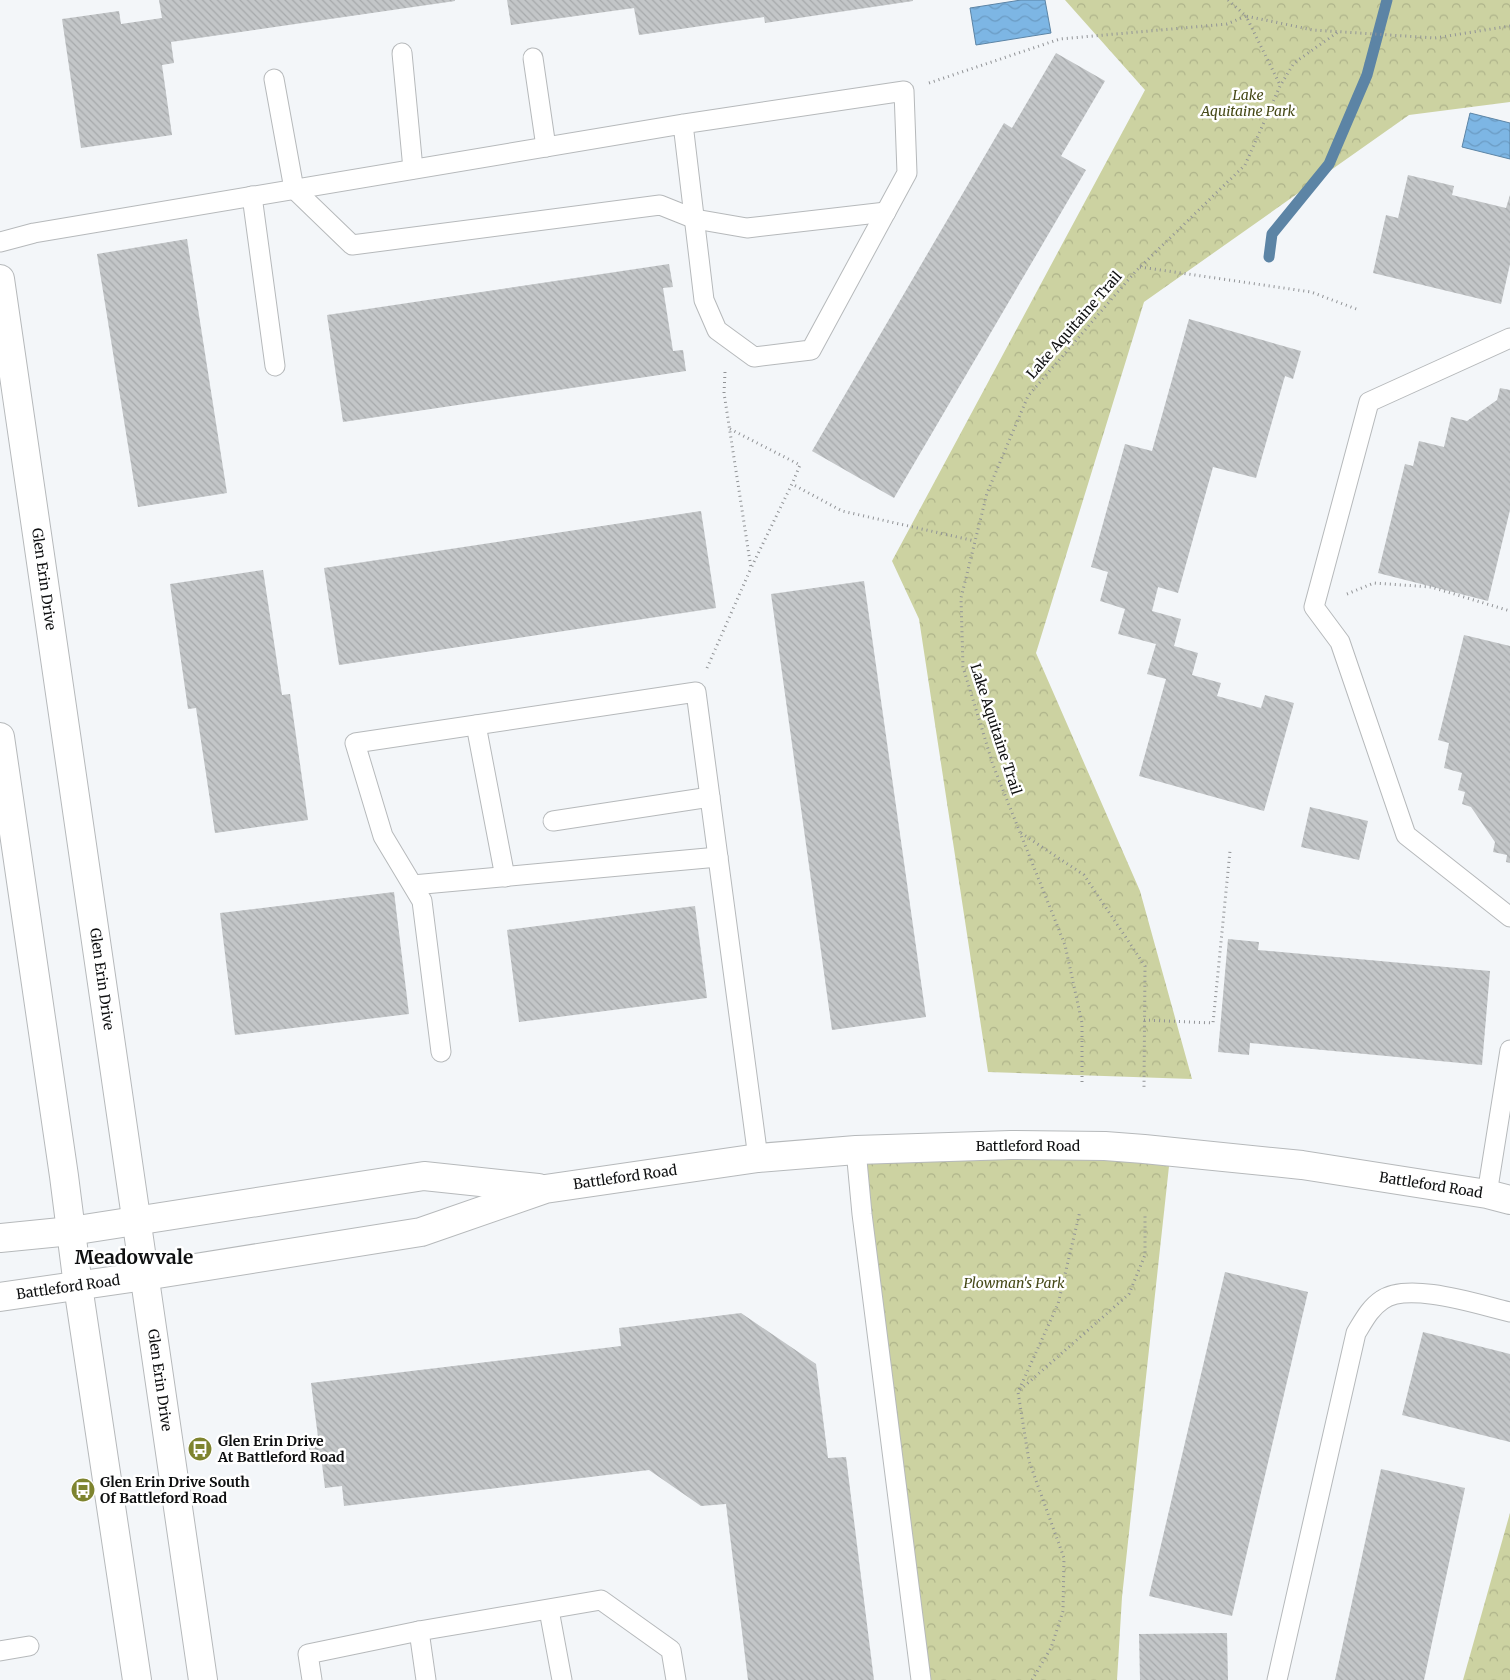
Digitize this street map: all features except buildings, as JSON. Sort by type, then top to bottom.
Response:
[{"type":"street","name":"Glen Erin Drive","points":[[0,279],[138,1220],[203,1680]]},
{"type":"street","points":[[0,737],[78,1286],[137,1680]]},
{"type":"street","name":"Battleford Road","points":[[0,1297],[421,1232],[545,1189],[758,1158],[856,1150],[1011,1145],[1134,1148],[1302,1165],[1498,1197]]},
{"type":"street","name":"Battleford Road","points":[[0,1238],[71,1231],[424,1176],[545,1189]]},
{"type":"lane","points":[[402,53],[413,169]]},
{"type":"lane","points":[[533,58],[546,147]]},
{"type":"lane","points":[[274,79],[294,189],[352,246],[660,205],[695,219],[747,228],[886,212]]},
{"type":"lane","points":[[0,242],[34,233],[682,124],[904,91],[907,172],[811,350],[754,357],[717,330],[704,300],[682,124]]},
{"type":"lane","points":[[252,196],[275,366]]},
{"type":"lane","points":[[1510,338],[1369,402],[1314,608],[1340,642],[1406,836],[1510,917]]},
{"type":"lane","points":[[441,1052],[422,901],[383,836],[355,743],[696,692],[758,1158]]},
{"type":"lane","points":[[476,725],[504,877]]},
{"type":"lane","points":[[553,821],[710,797]]},
{"type":"lane","points":[[413,885],[718,857]]},
{"type":"lane","points":[[1498,1197],[1510,1050]]},
{"type":"lane","points":[[856,1150],[862,1214],[921,1680]]},
{"type":"lane","points":[[1277,1680],[1356,1333],[1368,1312],[1384,1298],[1404,1292],[1425,1293],[1510,1312]]},
{"type":"lane","points":[[312,1680],[308,1654],[419,1631],[601,1600],[671,1650],[676,1680]]},
{"type":"lane","points":[[549,1610],[562,1680]]},
{"type":"lane","points":[[419,1631],[426,1680]]},
{"type":"lane","points":[[0,1651],[29,1646]]},
{"type":"path","points":[[1228,0],[1246,16],[1280,86]]},
{"type":"path","points":[[904,91],[1060,40],[1227,24],[1246,16],[1313,30],[1435,38],[1510,26]]},
{"type":"path","name":"Lake Aquitaine Trail","points":[[1082,1082],[1082,1023],[1065,945],[993,765],[963,667],[960,598],[987,493],[1028,396],[1140,267],[1245,166],[1280,86],[1294,63],[1338,32]]},
{"type":"path","points":[[1140,267],[1311,292],[1359,310]]},
{"type":"path","points":[[728,338],[724,393],[751,568]]},
{"type":"path","points":[[696,692],[800,464],[729,429]]},
{"type":"path","points":[[792,484],[842,511],[975,541]]},
{"type":"path","points":[[1314,608],[1374,583],[1431,587],[1510,611]]},
{"type":"path","points":[[1020,833],[1084,875],[1145,966],[1144,1088]]},
{"type":"path","points":[[1144,1020],[1213,1023],[1230,851]]},
{"type":"path","points":[[1032,1680],[1050,1648],[1063,1611],[1064,1558],[1029,1461],[1018,1392],[1058,1304],[1080,1211]]},
{"type":"path","points":[[1018,1392],[1129,1294],[1145,1255],[1144,1214]]},
{"type":"green space","name":"Lake Aquitaine Park","points":[[1065,0],[1510,0],[1510,102],[1409,115],[1144,302],[1036,653],[1140,891],[1192,1079],[988,1072],[919,619],[892,561],[1145,90]]},
{"type":"green space","name":"Plowman's Park","points":[[1171,1148],[1122,1597],[1117,1680],[921,1680],[856,1150]]},
{"type":"green space","points":[[1510,1513],[1510,1680],[1463,1680]]},
{"type":"water","points":[[1021,0],[1045,0],[1051,33],[976,45],[970,8]]},
{"type":"water","points":[[1470,113],[1510,123],[1510,159],[1462,147]]},
{"type":"waterway","points":[[1269,257],[1272,234],[1329,164],[1367,75],[1387,0]]},
{"type":"place","name":"Glen Erin Drive At Battleford Road","points":[[200,1449]]},
{"type":"place","name":"Glen Erin Drive South Of Battleford Road","points":[[83,1490]]},
{"type":"district","name":"Meadowvale","points":[[134,1257]]}]
